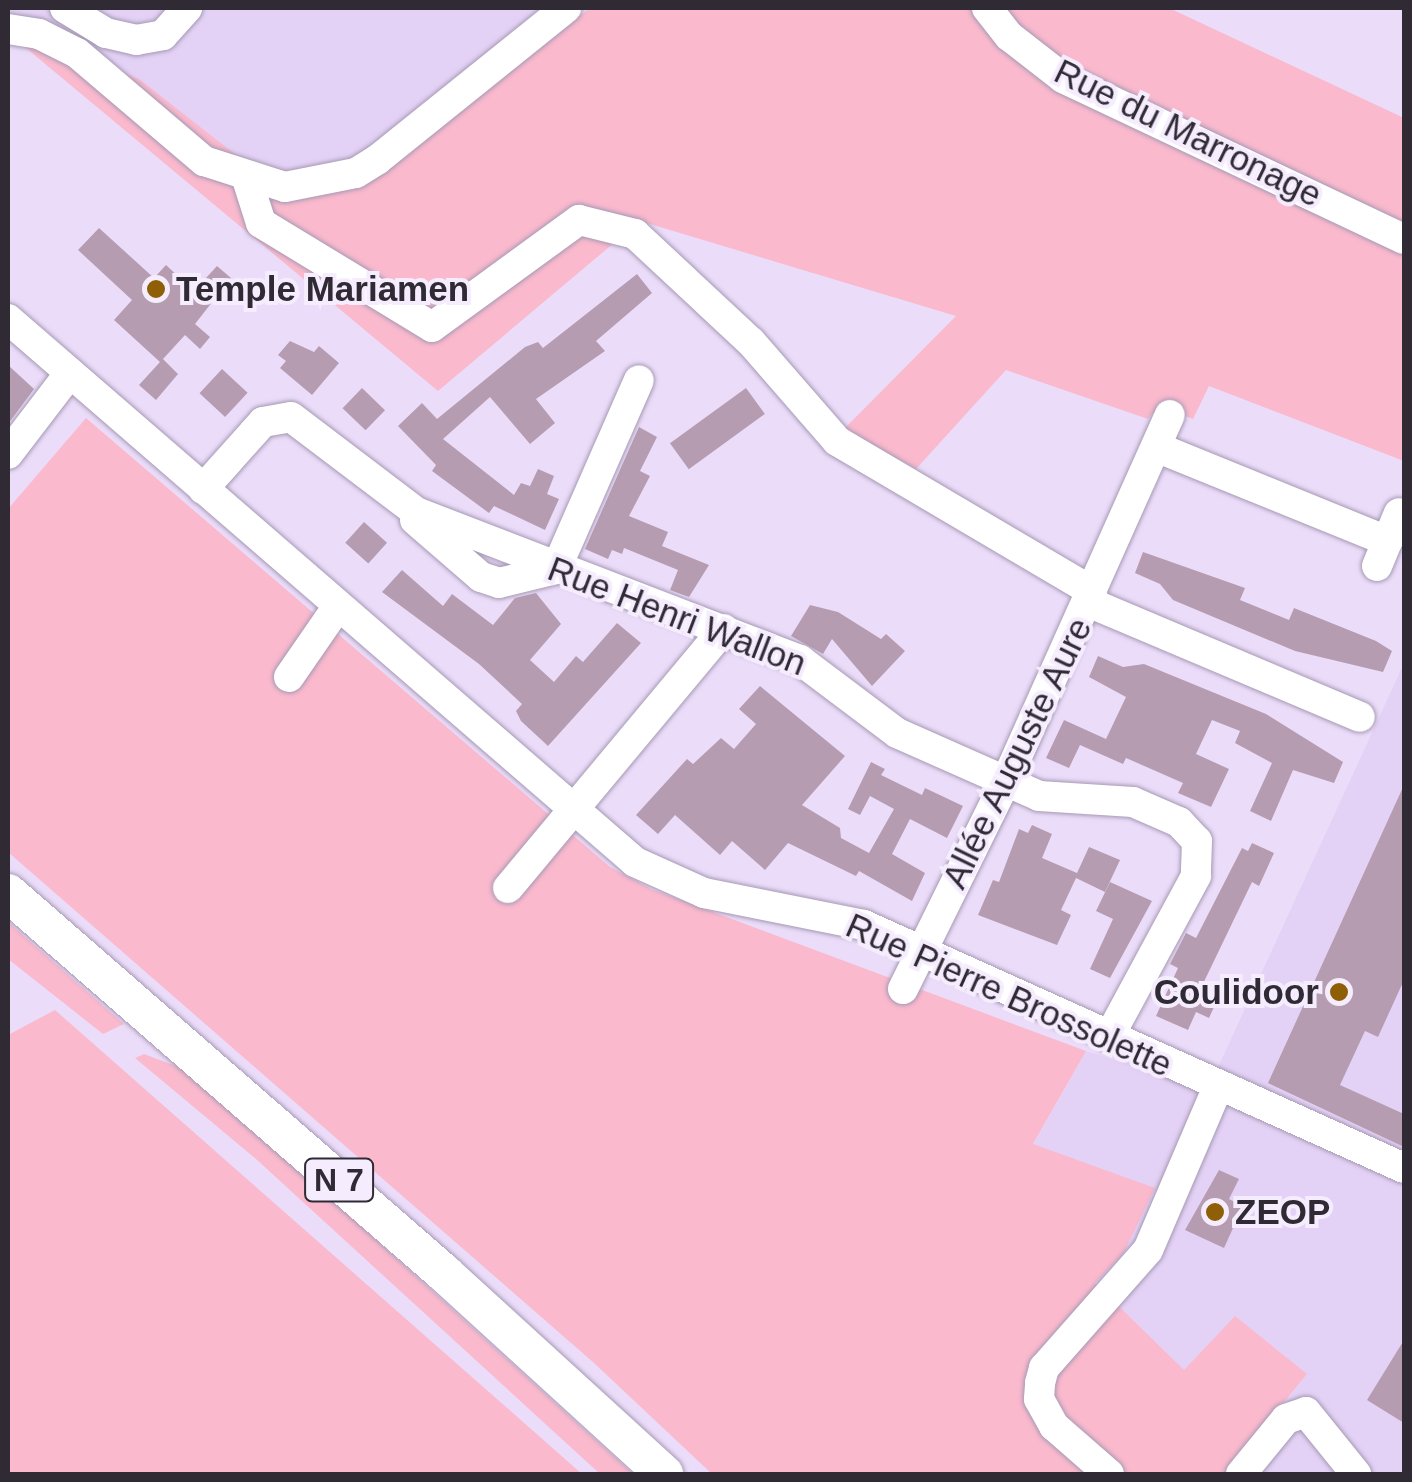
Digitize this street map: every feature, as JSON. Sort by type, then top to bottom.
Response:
[{"type":"main road","name":"N 7","points":[[8,894],[446,1274],[664,1474]]},
{"type":"street","points":[[65,8],[106,32],[136,40],[162,35],[187,8]]},
{"type":"street","points":[[8,30],[39,34],[77,53],[204,160],[247,179],[285,187],[356,173],[566,8]]},
{"type":"street","name":"Rue du Marronage","points":[[987,8],[1009,36],[1063,78],[1404,239]]},
{"type":"street","points":[[247,179],[261,223],[432,327],[578,220],[635,234],[751,342],[836,441],[1090,597],[1170,415]]},
{"type":"street","name":"Rue Pierre Brossolette","points":[[8,319],[572,813],[663,878],[704,894],[864,926],[1404,1168]]},
{"type":"street","points":[[8,454],[70,373]]},
{"type":"street","points":[[203,489],[263,422],[276,417],[306,424],[481,577],[499,582],[556,568],[639,380]]},
{"type":"street","points":[[1156,447],[1388,540]]},
{"type":"street","name":"Rue Henri Wallon","points":[[556,568],[724,629],[817,670],[896,732],[1006,781],[1056,800],[1133,802],[1179,822],[1197,841],[1196,876],[1109,1038]]},
{"type":"street","name":"Allée Auguste Aure","points":[[903,989],[1006,781],[1090,597],[1360,717]]},
{"type":"street","points":[[289,677],[338,606]]},
{"type":"street","points":[[508,888],[724,629]]},
{"type":"street","points":[[1109,1474],[1054,1426],[1039,1399],[1044,1368],[1148,1250],[1218,1086]]},
{"type":"street","points":[[1241,1474],[1286,1419],[1306,1412],[1356,1474]]},
{"type":"shaded area","points":[[8,8],[583,8],[341,185],[237,186],[86,70],[8,38]]},
{"type":"shaded area","points":[[590,8],[1169,8],[1404,118],[1404,461],[1209,386],[1193,419],[1159,406],[1148,419],[1006,370],[916,469],[844,429],[956,316],[640,221],[438,391],[8,33],[8,27],[139,79],[245,162],[344,191]]},
{"type":"shaded area","points":[[86,418],[610,867],[651,889],[1086,1051],[1033,1144],[1155,1188],[1123,1254],[1095,1283],[1184,1370],[1235,1316],[1307,1374],[1225,1474],[712,1474],[594,1363],[8,852],[8,509]]},
{"type":"shaded area","points":[[1404,663],[1404,1474],[1225,1474],[1307,1374],[1184,1371],[1095,1283],[1123,1253],[1033,1145],[1086,1051],[1208,1089]]},
{"type":"shaded area","points":[[8,922],[124,1024],[103,1034],[8,959]]},
{"type":"shaded area","points":[[55,1010],[582,1474],[8,1474],[8,1035]]},
{"type":"shaded area","points":[[144,1054],[181,1068],[272,1145],[633,1474],[600,1474],[256,1159],[135,1058]]},
{"type":"building","name":"Temple Mariamen","points":[[99,228],[154,278],[166,265],[194,291],[217,266],[231,278],[195,324],[210,337],[200,349],[185,335],[163,359],[178,374],[156,400],[139,385],[160,362],[114,320],[132,300],[78,250]]},
{"type":"building","points":[[637,274],[652,293],[596,341],[605,351],[536,399],[555,423],[530,444],[490,397],[443,439],[514,495],[521,483],[530,486],[538,469],[554,476],[547,494],[559,499],[545,530],[494,506],[489,513],[432,471],[436,465],[398,426],[422,403],[437,419],[525,347],[538,342],[543,348]]},
{"type":"building","points":[[290,341],[314,352],[319,346],[339,363],[312,395],[280,368],[286,361],[278,355]]},
{"type":"building","points":[[8,365],[34,389],[8,424]]},
{"type":"building","points":[[222,369],[248,393],[225,417],[199,393]]},
{"type":"building","points":[[362,388],[385,410],[366,430],[343,408]]},
{"type":"building","points":[[746,388],[765,414],[689,469],[670,443]]},
{"type":"building","points":[[639,427],[657,437],[640,471],[650,476],[629,516],[668,532],[662,546],[709,565],[689,597],[670,590],[678,570],[624,548],[622,554],[612,550],[608,559],[585,549]]},
{"type":"building","points":[[364,522],[387,543],[368,564],[345,543]]},
{"type":"building","points":[[1143,552],[1245,588],[1240,600],[1289,620],[1294,608],[1376,641],[1392,651],[1383,672],[1295,651],[1173,600],[1160,584],[1135,573]]},
{"type":"building","points":[[402,570],[443,606],[452,594],[493,625],[515,598],[536,593],[561,624],[530,660],[554,682],[576,656],[583,662],[617,623],[641,643],[548,746],[521,721],[516,711],[522,704],[479,664],[382,592]]},
{"type":"building","points":[[810,605],[838,612],[881,639],[886,634],[905,651],[872,686],[832,639],[823,654],[791,636]]},
{"type":"building","points":[[1098,656],[1123,667],[1144,664],[1266,714],[1343,762],[1334,783],[1293,770],[1271,821],[1250,811],[1272,763],[1235,743],[1240,731],[1212,720],[1196,754],[1229,769],[1211,807],[1178,793],[1183,783],[1126,758],[1123,764],[1080,745],[1069,768],[1046,758],[1064,720],[1106,739],[1126,697],[1089,677]]},
{"type":"building","points":[[760,686],[845,756],[802,805],[840,828],[841,838],[869,853],[894,809],[870,796],[860,815],[848,809],[871,762],[885,769],[881,775],[922,795],[925,788],[963,806],[947,838],[910,819],[892,854],[925,873],[912,901],[859,871],[856,876],[788,843],[765,870],[732,841],[720,855],[675,815],[658,834],[636,815],[687,759],[693,764],[721,738],[734,749],[756,724],[739,709]]},
{"type":"building","points":[[1404,785],[1404,980],[1378,1037],[1365,1031],[1340,1085],[1404,1114],[1402,1146],[1268,1083]]},
{"type":"building","points":[[1032,825],[1052,834],[1042,858],[1077,873],[1089,847],[1120,860],[1105,892],[1076,878],[1061,910],[1071,915],[1057,945],[978,915],[993,880],[999,882],[1019,829],[1028,833]]},
{"type":"building","points":[[1252,843],[1274,853],[1259,886],[1252,882],[1200,990],[1218,998],[1209,1018],[1196,1012],[1188,1030],[1156,1016],[1178,968],[1170,964],[1186,933],[1196,938],[1242,848],[1248,851]]},
{"type":"building","points":[[1110,882],[1152,901],[1110,978],[1090,969],[1113,919],[1096,911]]},
{"type":"building","points":[[1219,1170],[1239,1179],[1229,1199],[1243,1206],[1224,1248],[1185,1230]]},
{"type":"building","points":[[1404,1340],[1404,1423],[1367,1400]]},
{"type":"place","name":"Temple Mariamen","points":[[156,289]]},
{"type":"place","name":"Coulidoor","points":[[1339,992]]},
{"type":"place","name":"ZEOP","points":[[1215,1212]]}]
